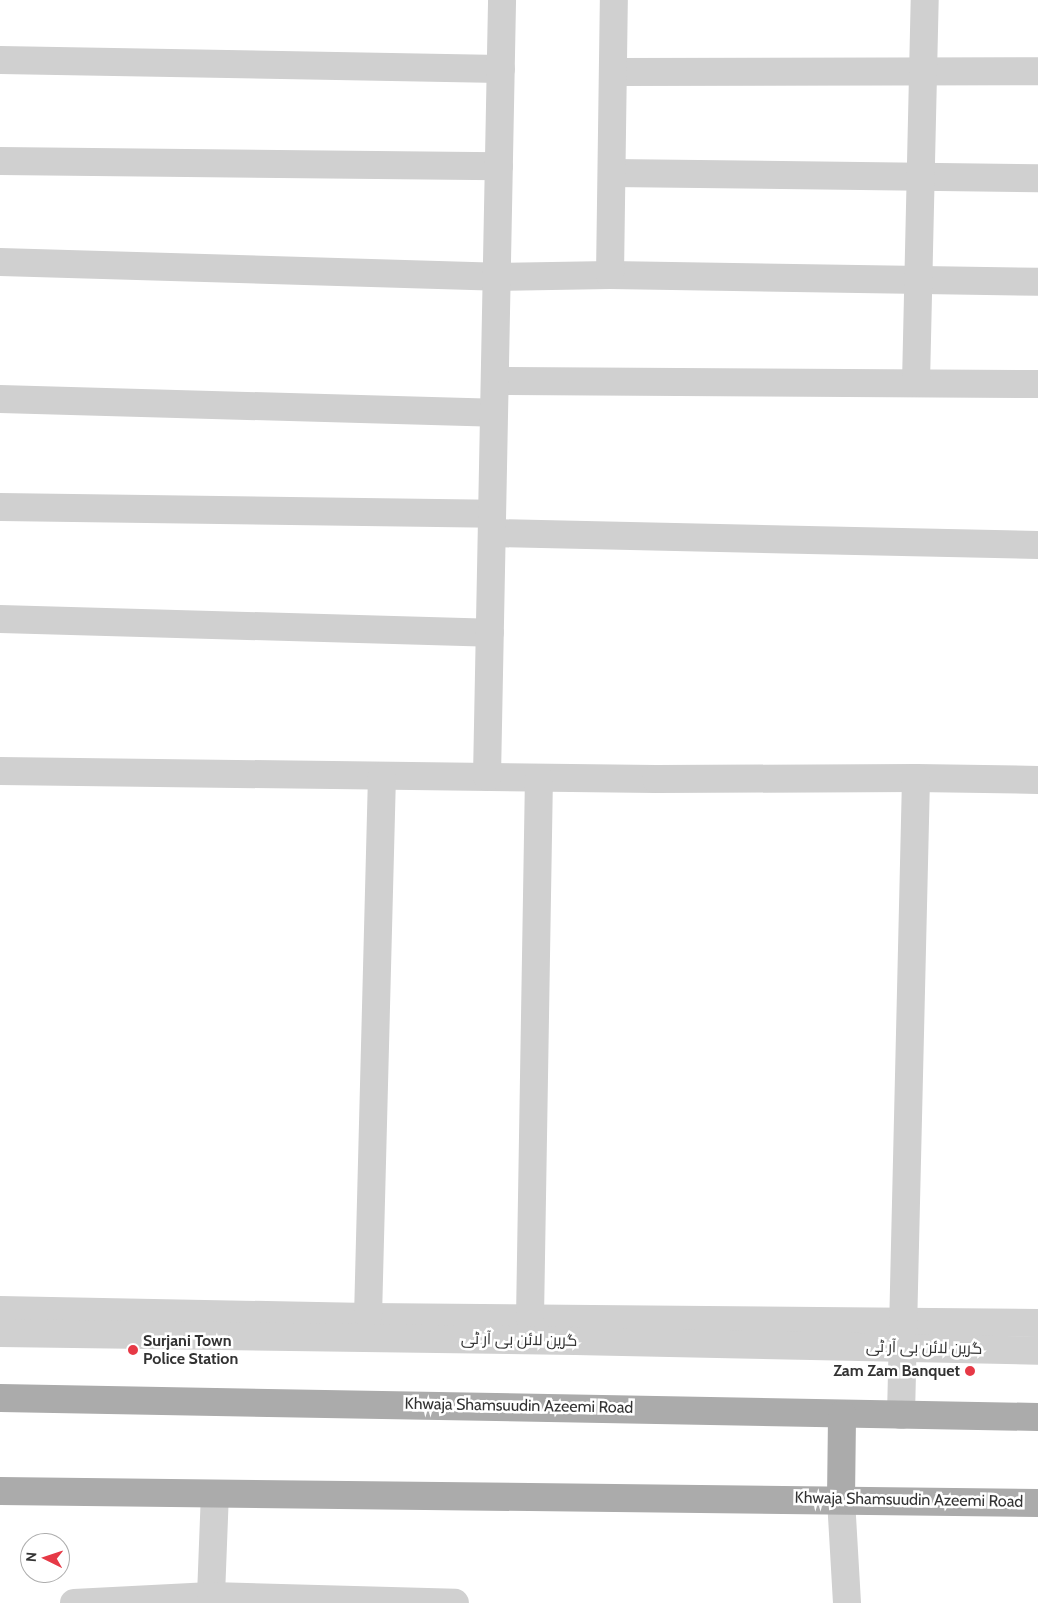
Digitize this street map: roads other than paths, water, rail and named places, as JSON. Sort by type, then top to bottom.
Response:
[{"type":"main road","name":"Khwaja Shamsuudin Azeemi Road","points":[[0,1398],[1038,1416]]},
{"type":"main road","points":[[841,1499],[842,1414]]},
{"type":"main road","name":"Khwaja Shamsuudin Azeemi Road","points":[[0,1491],[1038,1502]]},
{"type":"street","points":[[487,777],[502,0]]},
{"type":"street","points":[[610,275],[614,0]]},
{"type":"street","points":[[916,383],[925,0]]},
{"type":"street","points":[[0,60],[501,68]]},
{"type":"street","points":[[613,72],[1038,71]]},
{"type":"street","points":[[0,161],[499,166]]},
{"type":"street","points":[[612,173],[1038,178]]},
{"type":"street","points":[[0,262],[497,277],[610,275],[1038,282]]},
{"type":"street","points":[[495,381],[1038,384]]},
{"type":"street","points":[[0,399],[494,413]]},
{"type":"street","points":[[0,507],[492,523],[1038,545]]},
{"type":"street","points":[[0,619],[490,633]]},
{"type":"street","points":[[0,771],[540,778],[916,778],[1038,780]]},
{"type":"street","points":[[368,1316],[382,776]]},
{"type":"street","points":[[530,1318],[540,778]]},
{"type":"street","points":[[901,1415],[916,778]]},
{"type":"street","points":[[0,1310],[1038,1323]]},
{"type":"street","name":"گرین لائن بی آر ٹی","points":[[0,1333],[575,1341],[1038,1351]]},
{"type":"street","points":[[211,1596],[215,1494]]},
{"type":"street","points":[[841,1499],[847,1603]]},
{"type":"street","points":[[74,1603],[211,1596],[455,1603]]},
{"type":"place","name":"Surjani Town Police Station","points":[[133,1350]]},
{"type":"place","name":"Zam Zam Banquet","points":[[970,1371]]}]
